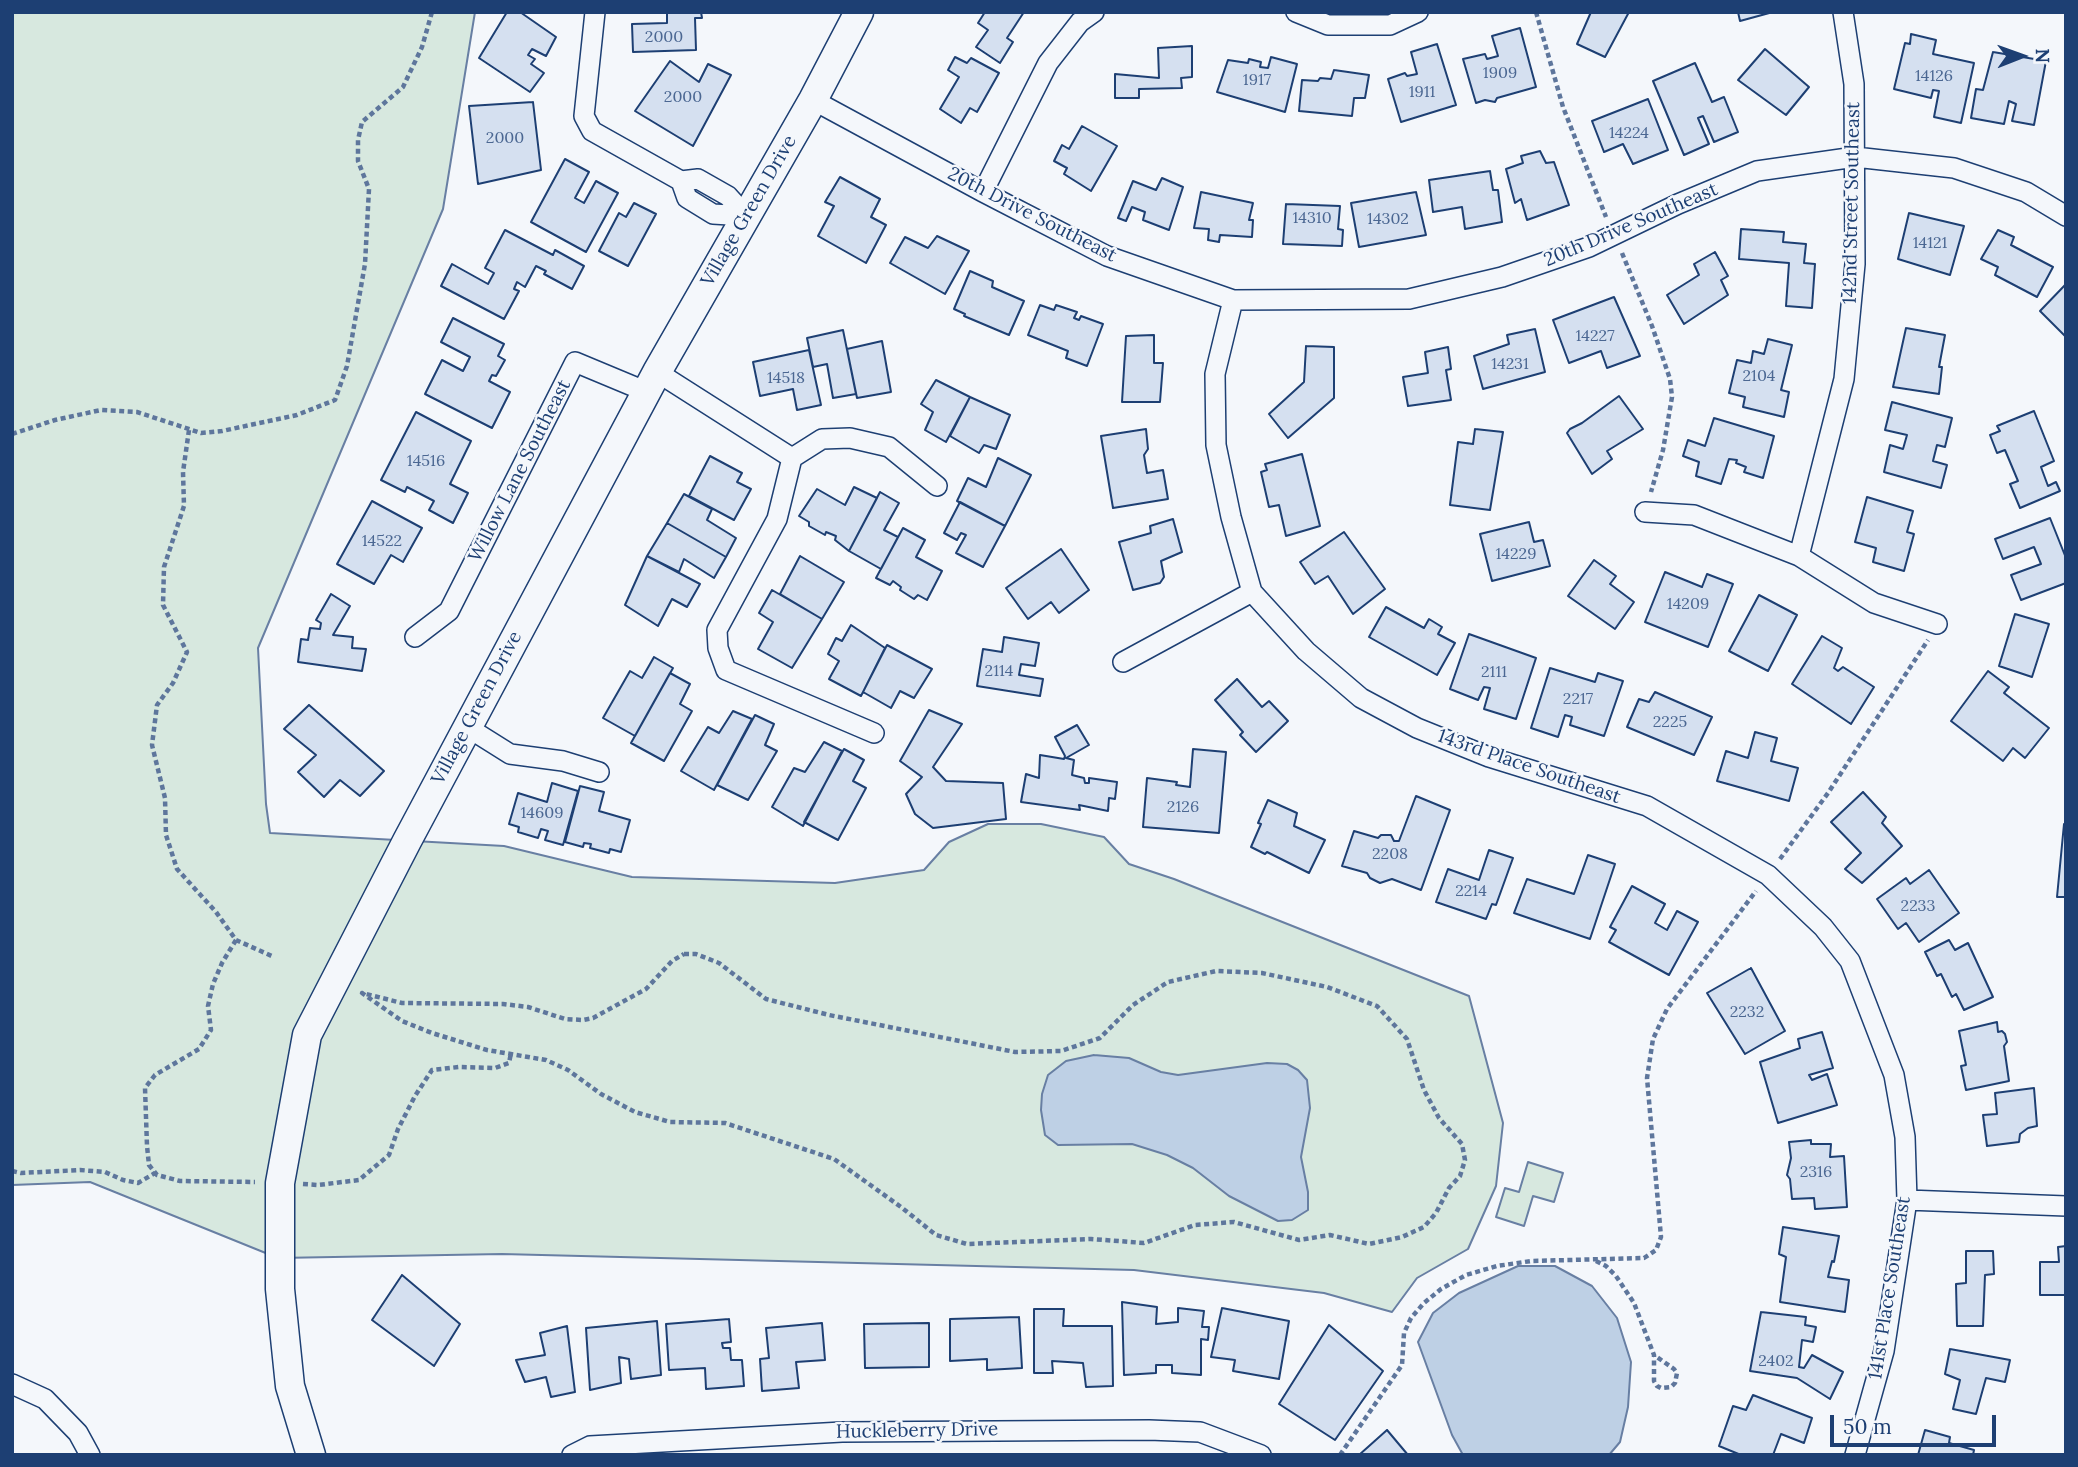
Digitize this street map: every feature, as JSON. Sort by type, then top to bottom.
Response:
[{"type":"street","points":[[595,12],[584,116],[592,131],[681,181],[687,198],[713,214],[746,216]]},
{"type":"street","name":"Village Green Drive","points":[[311,1455],[289,1387],[280,1289],[281,1183],[307,1035],[467,727],[652,382],[813,100],[859,12]]},
{"type":"street","points":[[983,192],[1048,63],[1080,22],[1094,12]]},
{"type":"street","points":[[1296,12],[1328,25],[1340,25],[1390,24],[1418,12]]},
{"type":"street","name":"142nd Street Southeast","points":[[1798,556],[1844,379],[1854,264],[1854,84],[1843,12]]},
{"type":"street","name":"20th Drive Southeast","points":[[813,100],[1107,256],[1233,300],[1409,299],[1502,277],[1589,247],[1678,204],[1757,172],[1855,157],[1955,168],[2026,192],[2066,216]]},
{"type":"street","name":"143rd Place Southeast","points":[[1233,300],[1216,374],[1216,445],[1231,517],[1252,592],[1306,651],[1361,698],[1417,728],[1489,757],[1647,806],[1768,875],[1823,927]]},
{"type":"street","name":"Willow Lane Southeast","points":[[415,637],[449,611],[575,362],[652,382]]},
{"type":"street","points":[[652,382],[792,458]]},
{"type":"street","points":[[874,733],[726,670],[718,648],[717,630],[777,519],[792,458],[822,439],[849,438],[889,447],[937,486]]},
{"type":"street","points":[[1645,512],[1694,515],[1798,556],[1874,603],[1937,624]]},
{"type":"street","points":[[1123,662],[1252,592]]},
{"type":"street","points":[[467,727],[510,754],[563,761],[600,772]]},
{"type":"street","name":"141st Place Southeast","points":[[1823,927],[1850,961],[1894,1074],[1905,1137],[1907,1200],[1884,1352],[1855,1455]]},
{"type":"street","points":[[1907,1200],[2066,1206]]},
{"type":"street","points":[[12,1384],[45,1399],[78,1433],[90,1455]]},
{"type":"street","name":"Huckleberry Drive","points":[[572,1455],[590,1446],[842,1432],[1135,1430],[1200,1432],[1261,1455]]},
{"type":"path","points":[[12,434],[55,420],[101,411],[137,412],[201,433],[222,431],[297,415],[335,400],[347,366],[365,264],[369,189],[358,161],[362,121],[403,87],[422,47],[432,12]]},
{"type":"path","points":[[1536,12],[1563,107],[1652,326],[1670,379],[1672,397],[1663,450],[1645,512]]},
{"type":"path","points":[[189,430],[183,472],[184,506],[164,567],[163,580],[163,605],[187,652],[173,683],[156,705],[152,744],[165,798],[166,835],[177,869],[216,912],[236,940],[274,957]]},
{"type":"path","points":[[1340,1455],[1402,1365],[1404,1333],[1411,1318],[1441,1289],[1466,1275],[1497,1266],[1531,1261],[1644,1258],[1656,1250],[1661,1237],[1647,1078],[1653,1039],[1667,1009],[1828,793],[1918,659],[1937,624]]},
{"type":"path","points":[[684,954],[696,954],[719,962],[766,999],[829,1015],[1014,1052],[1061,1051],[1100,1038],[1133,1005],[1168,982],[1216,971],[1262,973],[1327,987],[1377,1006],[1407,1039],[1424,1090],[1439,1118],[1462,1144],[1465,1160],[1460,1176],[1424,1227],[1402,1237],[1369,1244],[1330,1235],[1299,1240],[1234,1222],[1195,1225],[1144,1243],[1091,1240],[967,1244],[936,1235],[834,1159],[725,1123],[670,1122],[635,1112],[601,1094],[568,1070],[546,1060],[487,1050],[432,1033],[402,1021],[362,993],[402,1003],[503,1004],[528,1007],[565,1020],[583,1020],[593,1018],[646,989],[672,961],[684,954]]},
{"type":"path","points":[[12,1171],[105,1172],[138,1183],[155,1172]]},
{"type":"path","points":[[1592,1259],[1606,1266],[1623,1284],[1634,1303],[1654,1355],[1654,1381],[1661,1388],[1671,1387],[1675,1383],[1677,1373],[1654,1355]]},
{"type":"shaded area","points":[[12,12],[475,12],[443,209],[258,648],[266,804],[270,833],[504,846],[632,877],[835,883],[924,870],[949,842],[988,824],[1041,824],[1104,837],[1129,864],[1174,879],[1469,996],[1503,1123],[1496,1186],[1468,1249],[1417,1278],[1392,1312],[1324,1293],[1134,1270],[502,1254],[278,1258],[90,1182],[12,1185]]},
{"type":"shaded area","points":[[1528,1162],[1563,1173],[1554,1202],[1533,1196],[1524,1226],[1496,1217],[1505,1188],[1519,1192]]},
{"type":"water","points":[[1094,1055],[1129,1058],[1161,1072],[1178,1075],[1267,1063],[1287,1064],[1298,1070],[1307,1080],[1310,1108],[1301,1157],[1308,1192],[1308,1210],[1292,1220],[1278,1221],[1229,1196],[1193,1168],[1167,1155],[1132,1144],[1058,1145],[1045,1135],[1041,1110],[1042,1094],[1048,1075],[1066,1061]]},
{"type":"water","points":[[1518,1266],[1555,1266],[1592,1286],[1617,1318],[1631,1362],[1628,1407],[1620,1442],[1609,1455],[1463,1455],[1452,1435],[1418,1342],[1433,1313],[1459,1293]]},
{"type":"building","points":[[507,12],[520,12],[556,37],[546,56],[532,49],[528,55],[535,59],[531,64],[544,73],[530,92],[479,58]]},
{"type":"building","points":[[667,12],[701,12],[702,18],[695,18],[696,50],[633,52],[632,24],[667,23]]},
{"type":"building","points":[[985,12],[1024,12],[1007,38],[1013,42],[1000,63],[976,47],[988,30],[978,23]]},
{"type":"building","points":[[1591,12],[1629,12],[1605,57],[1577,44]]},
{"type":"building","points":[[1738,12],[1773,12],[1740,21]]},
{"type":"building","points":[[1520,28],[1536,87],[1497,98],[1495,102],[1485,100],[1476,103],[1463,59],[1485,54],[1487,59],[1498,56],[1492,36]]},
{"type":"building","points":[[1911,34],[1936,40],[1933,54],[1974,63],[1961,123],[1934,117],[1939,91],[1933,90],[1931,98],[1894,89],[1905,43],[1910,44]]},
{"type":"building","points":[[1437,44],[1456,105],[1401,122],[1388,79],[1405,73],[1407,76],[1417,74],[1411,52]]},
{"type":"building","points":[[1192,46],[1192,77],[1181,78],[1182,88],[1139,89],[1139,98],[1115,98],[1115,74],[1159,78],[1158,48]]},
{"type":"building","points":[[1765,49],[1809,87],[1786,115],[1738,80]]},
{"type":"building","points":[[1993,52],[2046,61],[2034,125],[2012,121],[2016,104],[2009,101],[2004,124],[1971,118],[1976,89],[1983,90]]},
{"type":"building","points":[[955,57],[967,63],[971,58],[999,73],[977,112],[970,108],[961,123],[940,109],[959,77],[948,70]]},
{"type":"building","points":[[1271,57],[1297,64],[1285,112],[1217,92],[1228,60],[1248,63],[1249,59],[1261,62],[1260,67],[1268,68]]},
{"type":"building","points":[[670,61],[699,82],[708,64],[731,75],[693,146],[635,111]]},
{"type":"building","points":[[1695,63],[1712,102],[1724,97],[1738,132],[1714,142],[1703,116],[1698,118],[1709,144],[1684,155],[1653,81]]},
{"type":"building","points":[[1334,70],[1369,75],[1365,98],[1354,98],[1352,116],[1299,111],[1302,80],[1331,79]]},
{"type":"building","points":[[1648,99],[1668,150],[1633,164],[1623,144],[1604,152],[1592,121]]},
{"type":"building","points":[[533,102],[541,170],[478,184],[469,106]]},
{"type":"building","points":[[1082,126],[1117,146],[1091,191],[1064,174],[1067,168],[1054,161],[1062,145],[1069,149]]},
{"type":"building","points":[[1540,151],[1546,163],[1554,162],[1569,205],[1527,220],[1521,199],[1515,203],[1506,169],[1523,163],[1521,156]]},
{"type":"building","points":[[565,159],[589,172],[575,198],[584,203],[596,181],[618,193],[586,252],[531,222]]},
{"type":"building","points":[[1490,171],[1493,190],[1498,190],[1502,222],[1465,229],[1462,207],[1433,212],[1429,180]]},
{"type":"building","points":[[840,177],[880,199],[871,217],[886,225],[866,263],[818,236],[834,206],[825,202]]},
{"type":"building","points":[[1162,178],[1183,187],[1169,230],[1143,220],[1145,212],[1132,207],[1126,221],[1118,218],[1133,181],[1156,190]]},
{"type":"building","points":[[1201,192],[1253,203],[1249,220],[1253,220],[1252,237],[1220,235],[1219,242],[1208,240],[1209,229],[1194,228]]},
{"type":"building","points":[[1416,192],[1426,235],[1359,247],[1351,203]]},
{"type":"building","points":[[634,203],[656,214],[628,266],[599,251],[619,213],[626,217]]},
{"type":"building","points":[[1286,204],[1340,206],[1338,229],[1343,230],[1342,246],[1283,244]]},
{"type":"building","points":[[1909,213],[1964,226],[1950,275],[1898,259]]},
{"type":"building","points":[[1741,229],[1784,232],[1783,242],[1806,244],[1804,263],[1815,264],[1812,308],[1786,306],[1789,263],[1739,259]]},
{"type":"building","points":[[505,230],[553,255],[555,250],[584,266],[572,289],[544,274],[546,271],[536,266],[525,287],[517,282],[514,289],[519,291],[504,319],[441,286],[452,264],[488,284],[494,273],[485,268]]},
{"type":"building","points":[[1998,230],[2014,237],[2011,245],[2053,267],[2037,297],[1995,275],[1998,267],[1981,259]]},
{"type":"building","points":[[937,236],[969,251],[945,294],[890,263],[905,237],[928,248]]},
{"type":"building","points":[[1715,252],[1728,276],[1721,280],[1728,295],[1684,324],[1667,295],[1699,275],[1694,264]]},
{"type":"building","points":[[970,271],[993,281],[992,287],[1024,301],[1009,335],[954,309]]},
{"type":"building","points":[[2066,284],[2066,337],[2040,311]]},
{"type":"building","points":[[1614,297],[1640,356],[1607,368],[1601,351],[1569,363],[1553,320]]},
{"type":"building","points":[[1040,305],[1054,310],[1056,305],[1077,312],[1074,318],[1079,320],[1081,316],[1103,324],[1087,366],[1066,358],[1068,351],[1028,335]]},
{"type":"building","points":[[453,318],[504,344],[498,356],[505,360],[496,376],[492,375],[489,381],[510,392],[492,428],[425,394],[442,360],[463,371],[470,357],[441,342]]},
{"type":"building","points":[[1906,328],[1945,335],[1939,367],[1942,367],[1939,394],[1893,387]]},
{"type":"building","points":[[1535,329],[1545,372],[1483,389],[1474,356],[1509,344],[1507,335]]},
{"type":"building","points":[[843,330],[856,394],[833,398],[827,364],[813,367],[807,338]]},
{"type":"building","points":[[1154,335],[1154,363],[1163,363],[1160,402],[1122,402],[1126,336]]},
{"type":"building","points":[[1768,339],[1792,345],[1781,390],[1789,392],[1784,417],[1743,407],[1745,397],[1729,393],[1737,360],[1751,363],[1753,351],[1764,354]]},
{"type":"building","points":[[882,341],[891,392],[857,398],[847,349]]},
{"type":"building","points":[[1306,346],[1334,347],[1334,398],[1288,438],[1269,414],[1304,382]]},
{"type":"building","points":[[1448,347],[1451,369],[1446,370],[1451,400],[1408,406],[1403,377],[1428,373],[1425,352]]},
{"type":"building","points":[[809,350],[821,405],[797,410],[793,389],[760,396],[753,362]]},
{"type":"building","points":[[936,380],[970,397],[946,442],[925,430],[933,412],[921,404]]},
{"type":"building","points":[[1619,396],[1643,429],[1607,451],[1612,459],[1592,474],[1567,433]]},
{"type":"building","points":[[970,397],[1010,415],[996,449],[984,445],[979,453],[950,436]]},
{"type":"building","points":[[1892,402],[1952,418],[1945,447],[1937,445],[1933,461],[1947,465],[1941,488],[1884,472],[1890,445],[1903,449],[1907,435],[1885,430]]},
{"type":"building","points":[[2034,411],[2054,461],[2041,467],[2048,486],[2056,482],[2060,491],[2020,508],[2010,484],[2018,481],[2005,450],[1997,453],[1990,435],[2000,431],[1997,426]]},
{"type":"building","points":[[416,412],[471,441],[450,484],[468,493],[453,523],[429,510],[434,501],[407,487],[405,492],[381,480]]},
{"type":"building","points":[[1714,418],[1774,436],[1763,478],[1744,472],[1746,467],[1736,463],[1737,460],[1729,459],[1721,484],[1696,476],[1699,462],[1683,456],[1688,440],[1705,446]]},
{"type":"building","points":[[1146,429],[1148,449],[1144,455],[1147,473],[1163,470],[1168,499],[1113,508],[1101,436]]},
{"type":"building","points":[[1475,429],[1503,432],[1490,510],[1450,505],[1458,442],[1473,444]]},
{"type":"building","points":[[1302,454],[1320,526],[1286,536],[1279,505],[1269,507],[1261,472],[1267,470],[1265,464]]},
{"type":"building","points":[[710,456],[742,473],[737,482],[751,489],[734,520],[689,496]]},
{"type":"building","points":[[998,458],[1031,475],[1005,526],[957,501],[968,478],[986,487]]},
{"type":"building","points":[[854,487],[877,498],[849,551],[835,540],[836,536],[826,532],[825,535],[809,526],[809,522],[799,516],[817,489],[845,505]]},
{"type":"building","points":[[880,492],[899,503],[884,530],[898,537],[881,569],[849,551]]},
{"type":"building","points":[[684,494],[712,509],[707,520],[736,538],[726,557],[667,523]]},
{"type":"building","points":[[1867,497],[1913,511],[1907,532],[1914,534],[1904,571],[1873,562],[1876,548],[1855,542]]},
{"type":"building","points":[[372,501],[422,528],[403,562],[391,555],[374,584],[337,564]]},
{"type":"building","points":[[960,502],[1005,526],[983,567],[956,553],[966,535],[961,533],[957,540],[944,533]]},
{"type":"building","points":[[2050,518],[2066,558],[2066,583],[2021,600],[2011,575],[2041,564],[2034,547],[2003,559],[1995,539]]},
{"type":"building","points":[[1173,519],[1182,552],[1161,561],[1164,577],[1160,583],[1133,590],[1119,542],[1151,533],[1150,526]]},
{"type":"building","points":[[1529,522],[1534,542],[1543,540],[1550,566],[1492,581],[1480,534]]},
{"type":"building","points":[[667,523],[726,557],[714,578],[684,559],[679,572],[647,556]]},
{"type":"building","points":[[903,528],[925,540],[916,557],[942,571],[927,600],[918,595],[914,599],[900,590],[901,587],[893,581],[890,585],[876,578]]},
{"type":"building","points":[[1344,532],[1385,589],[1353,614],[1328,576],[1315,584],[1300,562]]},
{"type":"building","points":[[1061,549],[1089,590],[1059,613],[1051,602],[1028,619],[1006,588]]},
{"type":"building","points":[[647,556],[700,584],[687,607],[672,599],[658,626],[625,605]]},
{"type":"building","points":[[800,556],[844,582],[822,619],[780,594]]},
{"type":"building","points":[[1594,560],[1616,576],[1610,584],[1634,602],[1615,629],[1568,596]]},
{"type":"building","points":[[1665,572],[1702,587],[1707,574],[1733,584],[1708,647],[1645,622]]},
{"type":"building","points":[[772,590],[822,619],[792,668],[758,649],[773,622],[759,613]]},
{"type":"building","points":[[331,594],[350,606],[333,635],[353,637],[352,648],[366,649],[362,671],[298,662],[301,639],[308,640],[310,628],[320,629],[321,623],[316,620]]},
{"type":"building","points":[[1759,595],[1797,615],[1768,671],[1729,651]]},
{"type":"building","points":[[1386,607],[1424,628],[1429,619],[1442,627],[1438,634],[1455,643],[1437,675],[1369,637]]},
{"type":"building","points":[[2015,614],[2049,624],[2032,677],[1999,666]]},
{"type":"building","points":[[851,625],[885,648],[861,696],[829,679],[839,661],[828,654],[836,638],[842,641]]},
{"type":"building","points":[[1469,634],[1536,658],[1516,719],[1484,709],[1490,688],[1484,687],[1478,700],[1450,689]]},
{"type":"building","points":[[1822,636],[1842,648],[1834,668],[1838,671],[1843,667],[1874,687],[1851,724],[1792,684]]},
{"type":"building","points":[[1004,637],[1039,643],[1035,666],[1021,664],[1019,675],[1043,679],[1040,696],[977,686],[983,649],[1002,652]]},
{"type":"building","points":[[887,645],[932,669],[914,698],[900,691],[891,708],[863,692]]},
{"type":"building","points":[[654,657],[673,668],[635,736],[603,718],[630,671],[642,678]]},
{"type":"building","points":[[1550,668],[1595,682],[1598,673],[1623,681],[1604,736],[1570,725],[1572,717],[1565,715],[1558,737],[1531,728]]},
{"type":"building","points":[[1988,671],[2009,687],[2004,693],[2049,728],[2025,758],[2013,748],[2003,761],[1951,721]]},
{"type":"building","points":[[670,673],[690,684],[680,704],[692,711],[664,761],[631,743]]},
{"type":"building","points":[[1237,679],[1262,707],[1269,701],[1288,721],[1256,752],[1240,735],[1243,732],[1215,700]]},
{"type":"building","points":[[1655,692],[1712,717],[1694,755],[1627,727],[1639,699],[1649,702]]},
{"type":"building","points":[[309,705],[384,771],[360,796],[340,780],[324,797],[298,772],[316,755],[284,729]]},
{"type":"building","points":[[929,710],[962,724],[933,767],[946,781],[1003,783],[1006,819],[933,828],[915,814],[906,794],[922,777],[900,761]]},
{"type":"building","points":[[733,711],[752,719],[714,790],[681,771],[708,727],[719,733]]},
{"type":"building","points":[[755,715],[774,724],[765,745],[777,751],[748,800],[717,785]]},
{"type":"building","points":[[1077,725],[1089,745],[1066,758],[1074,760],[1072,775],[1084,778],[1085,783],[1089,783],[1089,778],[1117,782],[1115,799],[1109,798],[1108,811],[1079,805],[1080,810],[1021,802],[1026,774],[1039,778],[1040,755],[1064,759],[1055,737]]},
{"type":"building","points":[[1755,732],[1777,738],[1771,761],[1798,768],[1789,801],[1717,781],[1726,751],[1748,758]]},
{"type":"building","points":[[824,742],[842,751],[803,826],[772,807],[794,768],[805,772]]},
{"type":"building","points":[[844,749],[864,760],[853,781],[866,788],[838,840],[804,822]]},
{"type":"building","points":[[1193,749],[1226,752],[1219,833],[1143,827],[1147,778],[1177,782],[1176,785],[1190,787]]},
{"type":"building","points":[[552,783],[578,791],[563,845],[545,840],[548,831],[541,829],[538,838],[518,832],[519,827],[509,824],[518,793],[547,802]]},
{"type":"building","points":[[580,786],[604,792],[599,811],[630,820],[621,852],[610,849],[609,853],[590,848],[591,844],[584,843],[583,847],[565,842]]},
{"type":"building","points":[[1863,792],[1886,817],[1882,823],[1902,846],[1862,883],[1845,869],[1861,853],[1831,822]]},
{"type":"building","points":[[1416,796],[1450,810],[1421,890],[1392,879],[1380,883],[1370,878],[1367,873],[1342,866],[1354,831],[1378,838],[1381,835],[1391,835],[1394,841],[1399,841]]},
{"type":"building","points":[[1268,800],[1297,813],[1294,826],[1325,840],[1309,873],[1251,847]]},
{"type":"building","points":[[2064,824],[2066,897],[2057,897]]},
{"type":"building","points":[[1489,850],[1513,858],[1496,905],[1492,904],[1486,919],[1436,902],[1448,869],[1479,880]]},
{"type":"building","points":[[1588,855],[1615,864],[1590,939],[1514,913],[1527,879],[1574,894]]},
{"type":"building","points":[[1929,870],[1959,913],[1919,942],[1906,923],[1898,929],[1877,899],[1906,878],[1910,884]]},
{"type":"building","points":[[1632,886],[1665,904],[1655,923],[1667,930],[1677,911],[1698,922],[1669,975],[1609,942],[1616,930],[1610,927]]},
{"type":"building","points":[[1949,940],[1955,950],[1968,943],[1993,997],[1964,1010],[1956,994],[1952,997],[1941,974],[1937,976],[1925,952]]},
{"type":"building","points":[[1751,968],[1785,1031],[1745,1054],[1707,993]]},
{"type":"building","points":[[1997,1022],[1998,1032],[2005,1034],[2007,1042],[2004,1046],[2009,1081],[1966,1090],[1961,1066],[1966,1065],[1959,1031]]},
{"type":"building","points":[[1822,1032],[1833,1068],[1809,1075],[1812,1080],[1827,1074],[1837,1105],[1778,1123],[1760,1062],[1800,1048],[1798,1039]]},
{"type":"building","points":[[2034,1088],[2037,1126],[2020,1134],[2019,1142],[1987,1146],[1983,1115],[1997,1114],[1995,1093]]},
{"type":"building","points":[[1811,1140],[1811,1144],[1831,1144],[1830,1157],[1844,1156],[1847,1207],[1815,1209],[1814,1198],[1792,1199],[1790,1179],[1787,1175],[1791,1158],[1789,1142]]},
{"type":"building","points":[[1783,1227],[1839,1236],[1828,1277],[1849,1280],[1845,1312],[1780,1302],[1786,1257],[1779,1254]]},
{"type":"building","points":[[2066,1246],[2066,1295],[2040,1295],[2040,1262],[2059,1262],[2058,1247]]},
{"type":"building","points":[[1966,1251],[1993,1251],[1994,1274],[1985,1275],[1983,1326],[1957,1326],[1956,1284],[1966,1283]]},
{"type":"building","points":[[402,1275],[460,1324],[434,1366],[372,1320]]},
{"type":"building","points":[[1122,1302],[1157,1307],[1156,1324],[1178,1322],[1178,1308],[1204,1311],[1202,1327],[1209,1327],[1208,1340],[1201,1339],[1201,1375],[1172,1373],[1172,1365],[1156,1365],[1156,1373],[1124,1375]]},
{"type":"building","points":[[1222,1308],[1289,1321],[1279,1379],[1233,1371],[1235,1360],[1211,1357]]},
{"type":"building","points":[[1034,1309],[1064,1309],[1063,1326],[1112,1326],[1113,1386],[1086,1387],[1083,1363],[1052,1361],[1053,1373],[1034,1373]]},
{"type":"building","points":[[1761,1312],[1806,1317],[1805,1325],[1816,1327],[1813,1342],[1802,1340],[1799,1367],[1804,1368],[1812,1355],[1843,1372],[1830,1399],[1797,1378],[1750,1371]]},
{"type":"building","points":[[1019,1317],[1022,1368],[987,1370],[987,1359],[950,1361],[950,1319]]},
{"type":"building","points":[[729,1319],[731,1342],[722,1343],[723,1348],[730,1348],[731,1360],[742,1360],[744,1386],[706,1389],[705,1368],[669,1370],[666,1324]]},
{"type":"building","points":[[657,1321],[661,1375],[631,1379],[629,1359],[619,1357],[621,1383],[590,1390],[586,1328]]},
{"type":"building","points":[[822,1323],[825,1360],[796,1362],[799,1388],[762,1391],[760,1359],[769,1358],[766,1328]]},
{"type":"building","points":[[929,1323],[929,1367],[865,1368],[864,1324]]},
{"type":"building","points":[[1329,1325],[1383,1371],[1335,1440],[1279,1404]]},
{"type":"building","points":[[567,1326],[575,1392],[551,1397],[546,1377],[525,1382],[516,1360],[545,1355],[540,1333]]},
{"type":"building","points":[[1950,1349],[2010,1360],[2005,1382],[1986,1378],[1976,1414],[1953,1409],[1960,1380],[1945,1374]]},
{"type":"building","points":[[1753,1395],[1812,1418],[1804,1443],[1781,1434],[1773,1455],[1741,1455],[1719,1446],[1733,1406],[1746,1410]]},
{"type":"building","points":[[1387,1430],[1408,1455],[1359,1455]]},
{"type":"building","points":[[1925,1430],[1950,1437],[1949,1443],[1974,1450],[1973,1455],[1918,1455]]}]
